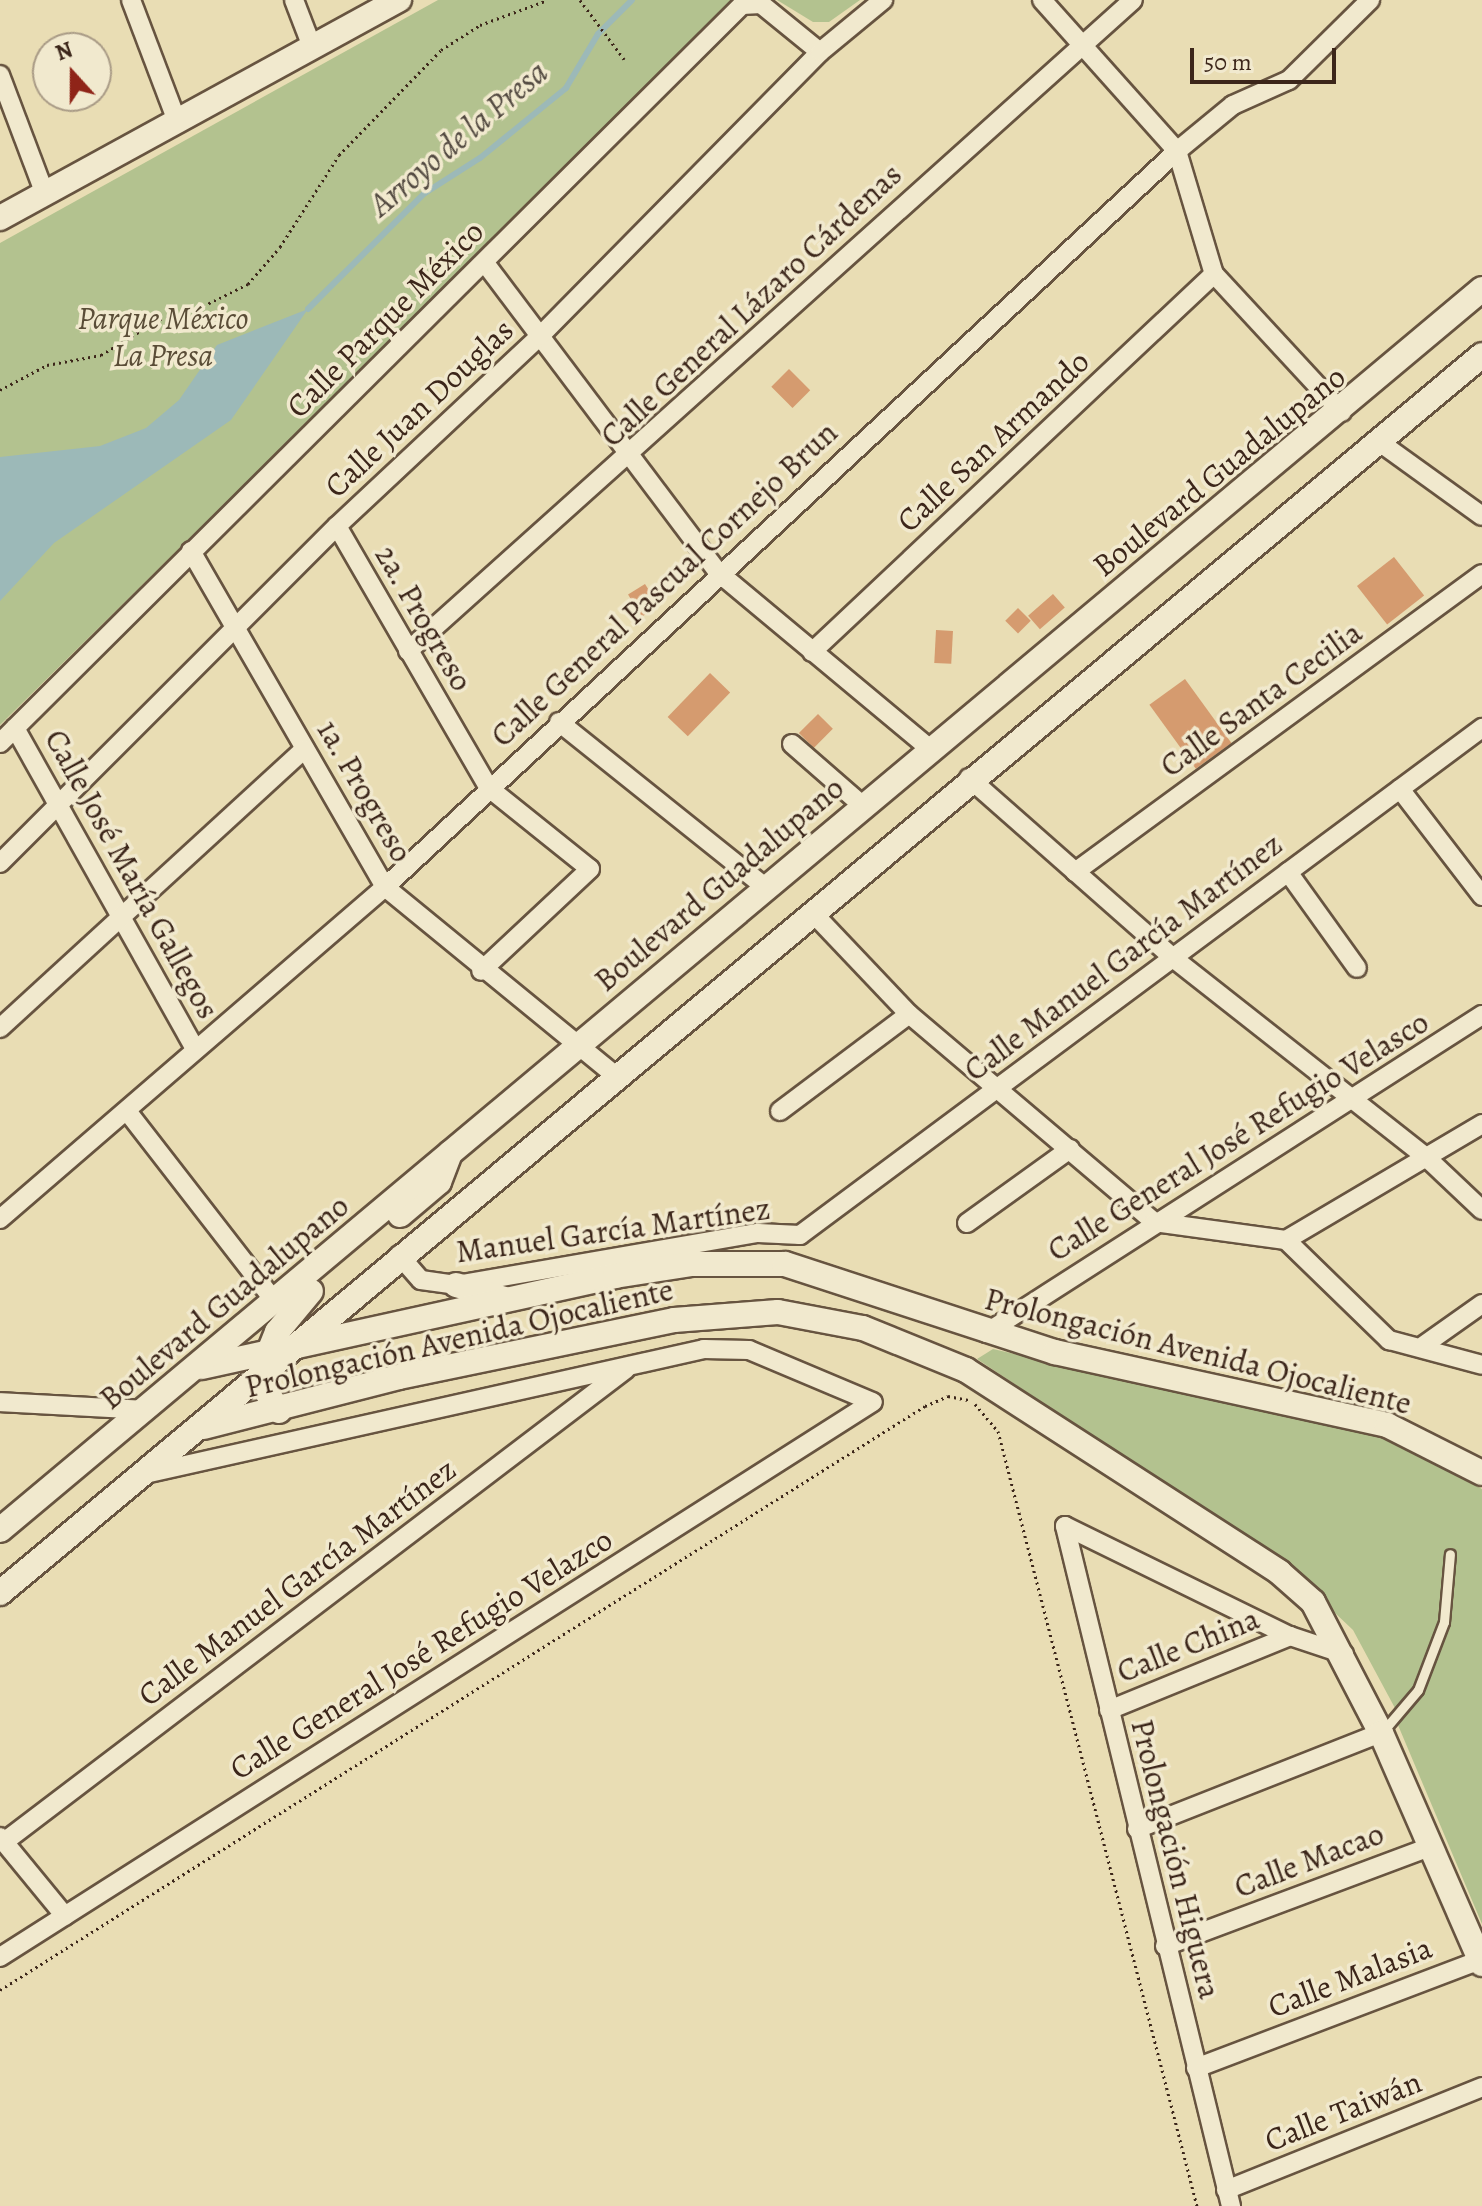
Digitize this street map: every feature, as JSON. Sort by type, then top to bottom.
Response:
[{"type":"main road","points":[[0,218],[399,0]]},
{"type":"main road","name":"Boulevard Guadalupano","points":[[5,1522],[276,1303],[456,1144],[766,888],[929,748],[1342,412],[1482,289]]},
{"type":"main road","points":[[0,1593],[298,1347],[399,1255],[813,913],[969,778],[1482,355]]},
{"type":"main road","points":[[279,1411],[258,1379],[266,1351],[311,1291],[439,1182],[456,1144]]},
{"type":"main road","name":"Prolongación Avenida Ojocaliente","points":[[192,1370],[266,1351],[298,1347],[507,1300],[692,1264],[785,1264],[880,1291],[986,1333],[1387,1425],[1482,1473]]},
{"type":"main road","points":[[456,1285],[507,1300]]},
{"type":"main road","name":"Prolongación Avenida Ojocaliente","points":[[198,1429],[279,1411],[399,1377],[674,1320],[778,1312],[863,1328],[966,1370],[1279,1572],[1313,1602],[1344,1654],[1381,1733],[1481,1962]]},
{"type":"street","points":[[131,0],[177,121]]},
{"type":"street","points":[[294,0],[312,47]]},
{"type":"street","name":"Calle Juan Douglas","points":[[0,863],[337,526],[540,336],[820,52],[883,0]]},
{"type":"street","points":[[1042,0],[1177,151],[1214,274],[1342,412]]},
{"type":"street","name":"Calle General Lázaro Cárdenas","points":[[408,651],[630,458],[1080,42],[1133,0]]},
{"type":"street","name":"Calle General Pascual Cornejo Brun","points":[[0,1219],[385,887],[719,573],[1177,151],[1233,105],[1289,80],[1370,0]]},
{"type":"street","name":"Calle Parque México","points":[[0,743],[742,5],[761,4],[820,52]]},
{"type":"street","points":[[0,75],[45,194]]},
{"type":"street","points":[[485,263],[719,573],[929,748]]},
{"type":"street","name":"Calle San Armando","points":[[812,652],[1214,274]]},
{"type":"street","points":[[1378,441],[1482,516]]},
{"type":"street","name":"2a. Progreso","points":[[337,526],[489,788],[590,869],[481,971]]},
{"type":"street","name":"1a. Progreso","points":[[191,551],[385,887],[481,971],[616,1076]]},
{"type":"street","name":"Calle Santa Cecilia","points":[[1075,872],[1482,574]]},
{"type":"street","points":[[559,722],[766,888]]},
{"type":"street","name":"Calle José María Gallegos","points":[[15,728],[61,803],[195,1049]]},
{"type":"street","name":"Calle Manuel García Martínez","points":[[800,1235],[1482,728]]},
{"type":"street","points":[[792,744],[862,805]]},
{"type":"street","points":[[0,1028],[305,749]]},
{"type":"street","points":[[969,778],[1173,958],[1349,1104],[1428,1159],[1482,1210]]},
{"type":"street","points":[[1400,789],[1482,896]]},
{"type":"street","points":[[1288,872],[1357,968]]},
{"type":"street","points":[[813,913],[909,1014],[1154,1222],[1286,1240],[1389,1340],[1424,1345],[1482,1365]]},
{"type":"street","points":[[780,1111],[909,1014]]},
{"type":"street","name":"Calle General José Refugio Velasco","points":[[986,1333],[1154,1222],[1349,1104],[1482,1015]]},
{"type":"street","points":[[127,1111],[276,1303]]},
{"type":"street","points":[[1286,1240],[1428,1159],[1482,1124]]},
{"type":"street","points":[[967,1223],[1070,1149]]},
{"type":"street","name":"Manuel García Martínez","points":[[399,1255],[421,1280],[456,1285],[758,1233],[800,1235]]},
{"type":"street","points":[[1424,1345],[1482,1304]]},
{"type":"street","points":[[674,1320],[677,1354]]},
{"type":"street","name":"Prolongación Avenida Ojocaliente","points":[[144,1474],[626,1369],[677,1354],[749,1350],[873,1402]]},
{"type":"street","name":"Calle Manuel García Martínez","points":[[2,1840],[626,1369]]},
{"type":"street","points":[[0,1402],[147,1410]]},
{"type":"street","name":"Calle General José Refugio Velazco","points":[[0,1957],[873,1402]]},
{"type":"street","name":"Prolongación Higuera","points":[[1228,2198],[1065,1526],[1290,1636]]},
{"type":"street","points":[[1290,1636],[1344,1654]]},
{"type":"street","name":"Calle China","points":[[1109,1710],[1290,1636]]},
{"type":"street","points":[[1137,1829],[1381,1733]]},
{"type":"street","points":[[2,1840],[65,1916]]},
{"type":"street","name":"Calle Macao","points":[[1165,1946],[1430,1847]]},
{"type":"street","name":"Calle Malasia","points":[[1196,2068],[1481,1962]]},
{"type":"street","name":"Calle Taiwán","points":[[1228,2198],[1482,2087]]},
{"type":"lane","points":[[1381,1733],[1418,1690],[1444,1622],[1450,1554]]},
{"type":"path","points":[[0,390],[47,365],[101,355],[160,319],[187,314],[248,284],[280,247],[339,155],[441,50],[480,25],[548,0]]},
{"type":"path","points":[[580,0],[624,59]]},
{"type":"path","points":[[0,1990],[925,1406],[948,1396],[968,1399],[990,1414],[998,1431],[1197,2206]]},
{"type":"green space","name":"Parque México La Presa","points":[[438,0],[736,0],[0,725],[0,243]]},
{"type":"green space","points":[[777,0],[860,0],[829,22],[813,22]]},
{"type":"green space","points":[[993,1349],[1407,1443],[1482,1489],[1482,1924],[1395,1718],[1407,1713],[1396,1710],[1353,1630],[1279,1560],[977,1359]]},
{"type":"water","points":[[308,309],[231,420],[54,543],[0,601],[0,457],[100,446],[146,428],[179,400],[217,345]]},
{"type":"building","points":[[789,369],[810,390],[793,408],[771,387]]},
{"type":"building","points":[[1394,557],[1424,596],[1387,625],[1357,586]]},
{"type":"building","points":[[645,584],[659,606],[642,617],[628,595]]},
{"type":"building","points":[[1053,594],[1065,608],[1040,629],[1028,616]]},
{"type":"building","points":[[1018,608],[1031,621],[1018,633],[1005,621]]},
{"type":"building","points":[[936,630],[953,631],[951,664],[934,663]]},
{"type":"building","points":[[710,673],[730,692],[688,736],[668,717]]},
{"type":"building","points":[[1185,679],[1231,743],[1196,769],[1149,705]]},
{"type":"building","points":[[818,714],[833,729],[814,748],[799,733]]},
{"type":"waterway","name":"Arroyo de la Presa","points":[[308,309],[425,193],[480,158],[566,88],[598,34],[632,0]]}]
